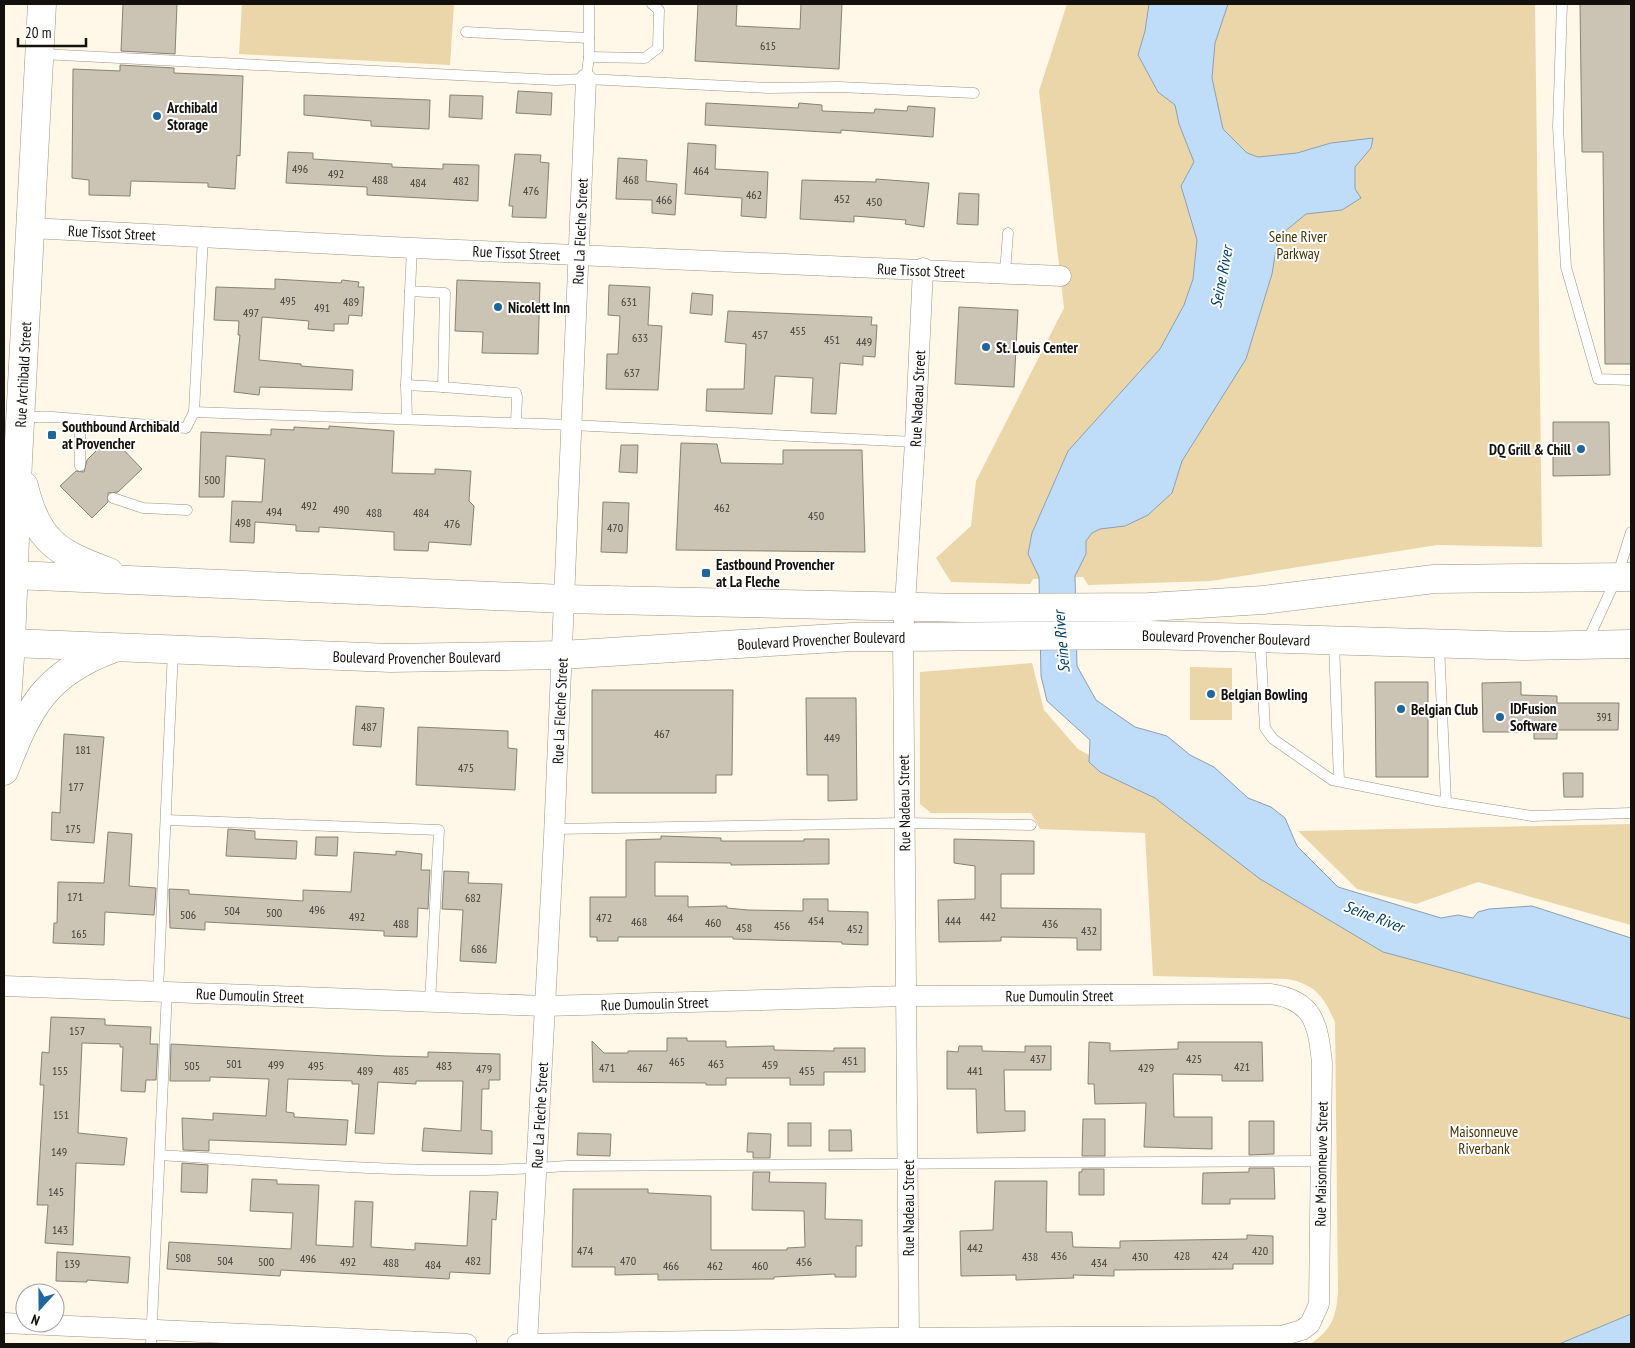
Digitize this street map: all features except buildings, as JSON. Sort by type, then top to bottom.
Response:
[{"type":"main road","name":"Rue Archibald Street","points":[[4,745],[11,643],[20,417],[42,4]]},
{"type":"main road","points":[[18,460],[30,512],[43,534],[72,557],[126,579]]},
{"type":"main road","name":"Boulevard Provencher Boulevard","points":[[14,575],[564,599],[964,608],[1150,607],[1284,598],[1434,579],[1624,577]]},
{"type":"main road","points":[[1284,598],[1287,638]]},
{"type":"main road","name":"Boulevard Provencher Boulevard","points":[[11,643],[391,658],[561,655],[852,637],[1149,635],[1439,643],[1631,644]]},
{"type":"main road","points":[[4,771],[22,726],[35,704],[54,681],[84,660],[118,646]]},
{"type":"street","name":"Rue La Fleche Street","points":[[524,1344],[555,828],[586,79]]},
{"type":"street","name":"Rue Tissot Street","points":[[31,228],[412,247],[923,268],[1061,276]]},
{"type":"street","name":"Rue Nadeau Street","points":[[909,1338],[903,637],[923,268]]},
{"type":"street","name":"Rue Dumoulin Street","points":[[4,986],[545,1006],[907,996],[1270,994],[1283,996],[1304,1006]]},
{"type":"street","name":"Rue Maisonneuve Street","points":[[909,1338],[1281,1336],[1302,1330],[1310,1324],[1319,1304],[1322,1063],[1319,1032],[1315,1020],[1304,1006]]},
{"type":"street","points":[[4,1323],[152,1337],[467,1344]]},
{"type":"street","points":[[524,1344],[909,1338]]},
{"type":"lane","points":[[586,79],[589,57],[589,4]]},
{"type":"lane","points":[[589,57],[645,58],[658,48],[659,10],[652,4]]},
{"type":"lane","points":[[1562,4],[1558,127],[1566,267],[1598,380],[1631,380]]},
{"type":"lane","points":[[466,32],[589,38]]},
{"type":"lane","points":[[39,54],[555,80],[586,79],[768,88],[839,87],[974,94]]},
{"type":"lane","points":[[1006,273],[1008,233]]},
{"type":"lane","points":[[20,417],[186,428],[194,412],[203,236]]},
{"type":"lane","points":[[407,419],[406,385],[412,247]]},
{"type":"lane","points":[[410,291],[445,293],[443,387]]},
{"type":"lane","points":[[406,385],[516,393],[516,424]]},
{"type":"lane","points":[[194,412],[571,425],[915,442]]},
{"type":"lane","points":[[80,420],[80,466]]},
{"type":"lane","points":[[113,498],[144,508],[187,510]]},
{"type":"lane","points":[[1585,645],[1624,577],[1631,532]]},
{"type":"lane","points":[[1260,637],[1265,728],[1273,739],[1332,780],[1532,816],[1631,813]]},
{"type":"lane","points":[[1334,640],[1339,781]]},
{"type":"lane","points":[[1439,643],[1446,802]]},
{"type":"lane","points":[[152,1337],[160,1155],[166,820],[173,649]]},
{"type":"lane","points":[[166,820],[439,830],[430,1003]]},
{"type":"lane","points":[[555,828],[904,824],[1031,825]]},
{"type":"lane","points":[[160,1155],[423,1170],[535,1169],[566,1166],[1321,1161]]},
{"type":"green space","points":[[242,4],[454,4],[450,65],[239,54]]},
{"type":"green space","name":"Seine River Parkway","points":[[1067,4],[1535,4],[1542,547],[1437,545],[1211,581],[1088,585],[1083,577],[1033,579],[1030,584],[951,582],[936,558],[971,526],[976,481],[1064,308],[1039,91]]},
{"type":"green space","name":"Maisonneuve Riverbank","points":[[1032,663],[1044,710],[1078,749],[1148,787],[1391,943],[1631,1008],[1631,1331],[1598,1344],[1310,1344],[1328,1328],[1336,1309],[1338,1292],[1335,1022],[1327,1005],[1312,988],[1297,981],[1287,979],[1153,976],[1145,833],[1040,829],[1031,813],[931,813],[920,804],[920,672]]},
{"type":"green space","name":"Belgian Bowling","points":[[1190,667],[1232,668],[1232,720],[1190,720]]},
{"type":"green space","points":[[1631,824],[1631,925],[1478,882],[1416,904],[1357,889],[1298,831]]},
{"type":"water","name":"Seine River","points":[[1149,4],[1228,4],[1215,43],[1212,78],[1223,129],[1247,153],[1258,157],[1297,153],[1331,143],[1373,138],[1371,148],[1355,167],[1355,189],[1361,198],[1342,210],[1306,214],[1278,237],[1272,274],[1246,359],[1182,461],[1172,493],[1148,515],[1125,526],[1100,529],[1092,533],[1086,541],[1086,554],[1075,576],[1077,666],[1096,700],[1135,727],[1167,736],[1190,755],[1214,767],[1248,798],[1271,807],[1285,818],[1297,846],[1338,887],[1441,918],[1458,915],[1473,918],[1478,912],[1489,909],[1532,906],[1631,938],[1631,1019],[1383,952],[1260,879],[1155,798],[1100,772],[1089,762],[1090,740],[1047,701],[1041,676],[1039,577],[1028,554],[1032,533],[1068,451],[1160,349],[1184,305],[1193,279],[1197,240],[1181,186],[1194,162],[1179,124],[1175,105],[1158,92],[1138,55],[1145,31]]},
{"type":"water","points":[[1631,1314],[1631,1344],[1559,1344]]},
{"type":"place","name":"Archibald Storage","points":[[157,116]]},
{"type":"place","name":"Nicolett Inn","points":[[498,307]]},
{"type":"place","name":"St. Louis Center","points":[[986,347]]},
{"type":"place","name":"Southbound Archibald at Provencher","points":[[52,435]]},
{"type":"place","name":"DQ Grill & Chill","points":[[1581,449]]},
{"type":"place","name":"Eastbound Provencher at La Fleche","points":[[706,573]]},
{"type":"place","name":"Belgian Bowling","points":[[1211,694]]},
{"type":"place","name":"Belgian Club","points":[[1401,709]]},
{"type":"place","name":"IDFusion Software","points":[[1500,717]]}]
